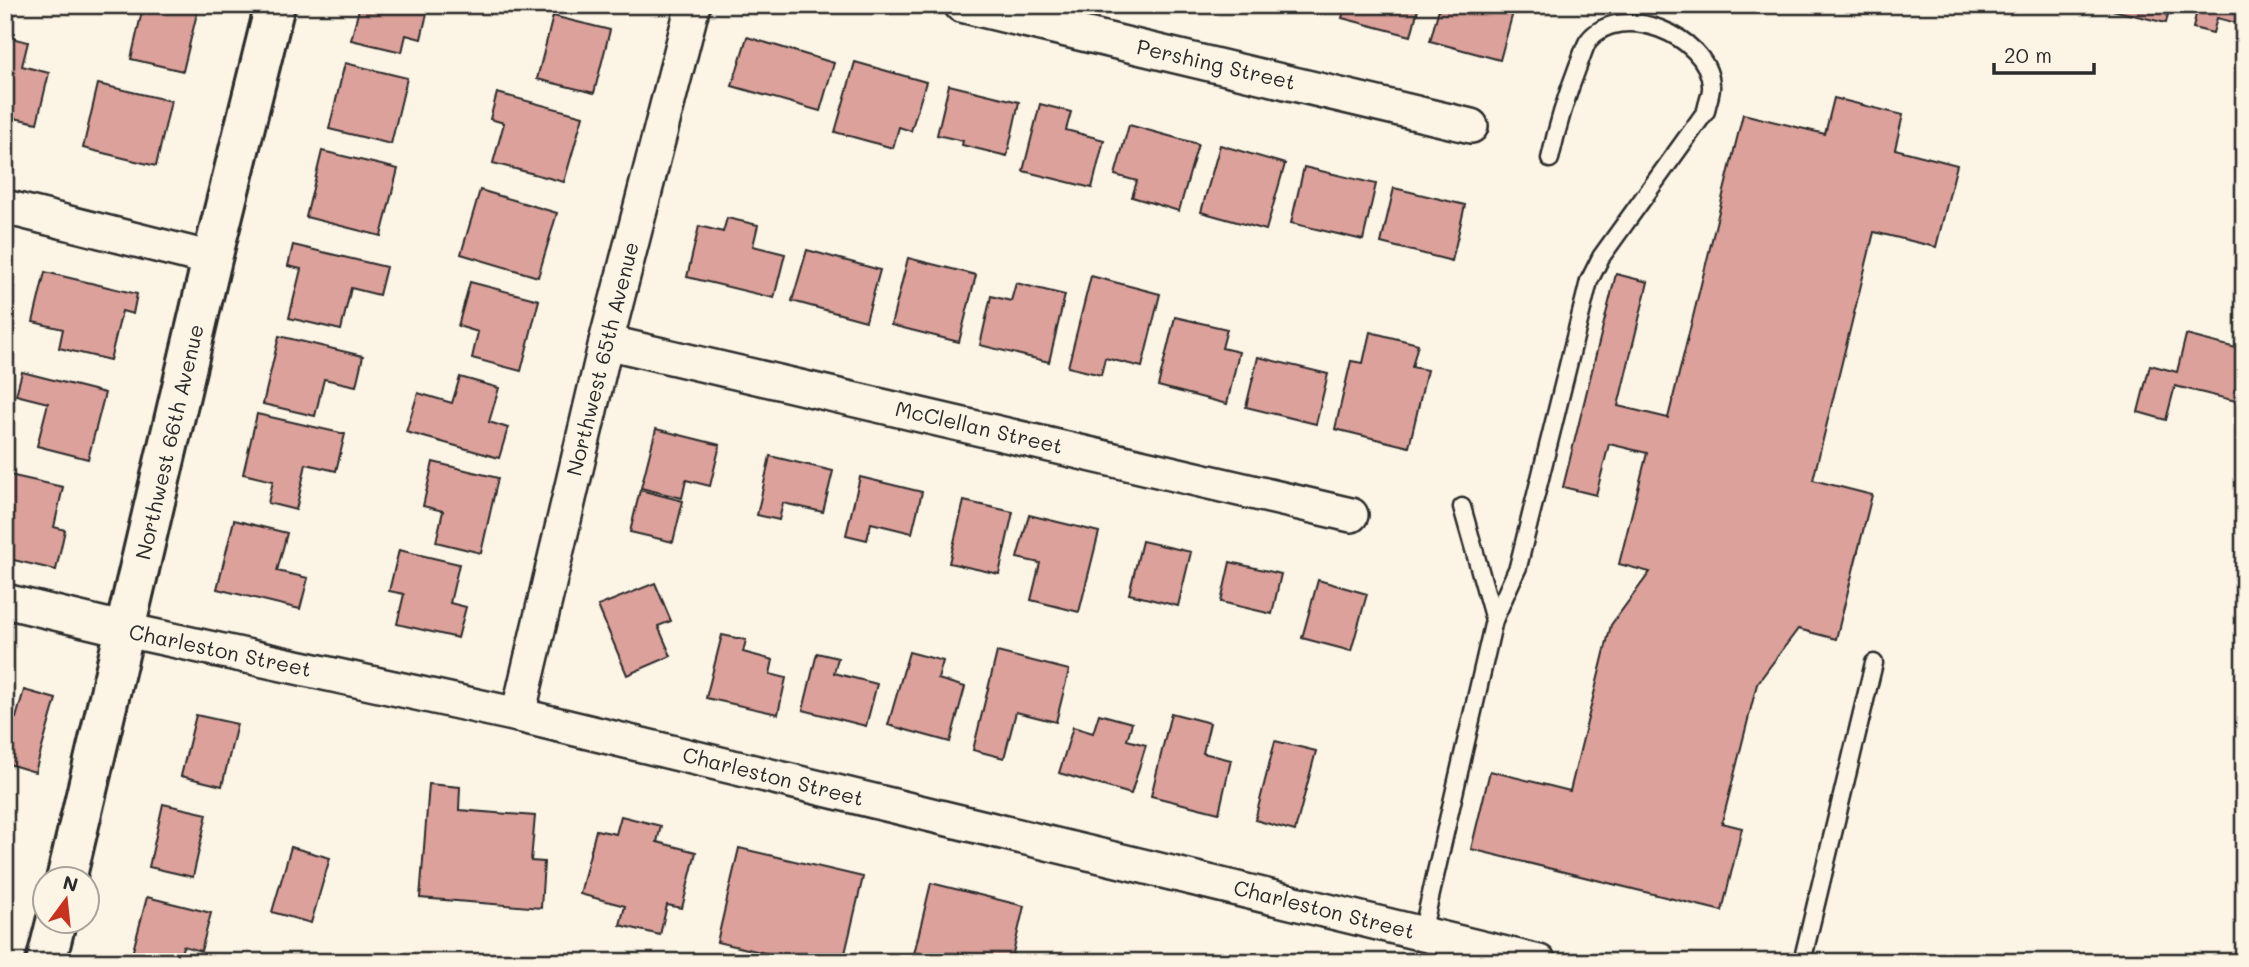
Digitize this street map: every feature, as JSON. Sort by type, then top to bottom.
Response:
[{"type":"street","name":"Northwest 66th Avenue","points":[[69,866],[212,259],[275,5]]},
{"type":"street","name":"Northwest 65th Avenue","points":[[518,715],[606,342],[693,5]]},
{"type":"street","name":"Pershing Street","points":[[961,5],[1471,126]]},
{"type":"street","points":[[5,207],[212,259]]},
{"type":"street","name":"McClellan Street","points":[[606,342],[1351,515]]},
{"type":"street","name":"Charleston Street","points":[[5,601],[518,715],[1539,962]]},
{"type":"street","points":[[46,962],[52,936]]},
{"type":"lane","points":[[1422,933],[1494,621],[1518,567],[1589,281],[1601,257],[1706,111],[1711,85],[1704,61],[1684,40],[1666,30],[1639,20],[1607,24],[1588,41],[1559,121],[1550,159]]},
{"type":"lane","points":[[1462,507],[1494,621]]},
{"type":"lane","points":[[1802,962],[1874,663]]},
{"type":"building","points":[[118,5],[199,5],[183,71],[131,59],[142,11]]},
{"type":"building","points":[[360,5],[429,5],[421,39],[406,35],[402,52],[351,40]]},
{"type":"building","points":[[1346,5],[1419,5],[1411,36],[1342,18]]},
{"type":"building","points":[[1440,5],[1515,5],[1500,60],[1430,41]]},
{"type":"building","points":[[2105,5],[2170,5],[2166,23],[2104,8]]},
{"type":"building","points":[[2198,5],[2244,5],[2244,25],[2217,18],[2213,33],[2193,28]]},
{"type":"building","points":[[553,16],[610,30],[594,93],[537,79]]},
{"type":"building","points":[[7,37],[28,42],[22,66],[49,73],[37,123],[5,116]]},
{"type":"building","points":[[747,37],[834,63],[820,111],[732,86]]},
{"type":"building","points":[[855,62],[926,82],[911,131],[899,127],[893,148],[835,132]]},
{"type":"building","points":[[345,63],[407,78],[391,144],[329,129]]},
{"type":"building","points":[[98,84],[171,101],[156,166],[83,148]]},
{"type":"building","points":[[949,85],[1019,102],[1007,156],[962,145],[963,141],[937,135]]},
{"type":"building","points":[[497,93],[583,116],[564,182],[493,163],[504,123],[490,119]]},
{"type":"building","points":[[1834,98],[1903,115],[1895,149],[1957,165],[1936,247],[1874,232],[1813,480],[1872,495],[1836,639],[1798,629],[1757,684],[1722,823],[1742,828],[1722,911],[1471,849],[1490,771],[1570,791],[1611,625],[1650,572],[1619,564],[1647,453],[1609,444],[1596,495],[1563,487],[1616,274],[1648,282],[1618,406],[1668,418],[1743,114],[1825,134]]},
{"type":"building","points":[[1040,104],[1071,112],[1066,130],[1104,140],[1092,188],[1023,171]]},
{"type":"building","points":[[1129,125],[1198,144],[1179,211],[1132,197],[1137,181],[1115,175]]},
{"type":"building","points":[[1220,145],[1285,164],[1266,230],[1201,212]]},
{"type":"building","points":[[322,151],[398,169],[381,236],[306,217]]},
{"type":"building","points":[[1304,167],[1376,184],[1363,240],[1291,223]]},
{"type":"building","points":[[1394,188],[1465,205],[1452,261],[1381,243]]},
{"type":"building","points":[[480,190],[557,213],[538,277],[461,254]]},
{"type":"building","points":[[727,218],[758,225],[753,246],[785,254],[774,298],[687,277],[699,226],[723,232]]},
{"type":"building","points":[[293,245],[386,267],[379,295],[351,288],[341,330],[289,318],[301,269],[288,266]]},
{"type":"building","points":[[807,250],[880,270],[866,321],[792,301]]},
{"type":"building","points":[[908,258],[976,275],[959,342],[891,325]]},
{"type":"building","points":[[45,272],[137,294],[133,314],[122,311],[110,360],[59,348],[63,329],[33,322]]},
{"type":"building","points":[[1091,276],[1160,294],[1142,367],[1105,358],[1101,375],[1068,367]]},
{"type":"building","points":[[470,282],[539,300],[521,371],[472,358],[478,332],[458,326]]},
{"type":"building","points":[[1016,283],[1065,295],[1049,362],[980,345],[991,296],[1011,301]]},
{"type":"building","points":[[1175,317],[1227,329],[1222,348],[1239,352],[1227,404],[1158,386]]},
{"type":"building","points":[[1370,332],[1418,344],[1412,367],[1427,370],[1409,447],[1335,429],[1351,361],[1363,363]]},
{"type":"building","points":[[2186,335],[2244,350],[2244,403],[2175,386],[2166,420],[2138,412],[2150,365],[2177,372]]},
{"type":"building","points":[[279,336],[363,356],[356,386],[324,379],[315,416],[263,404]]},
{"type":"building","points":[[1258,357],[1328,374],[1316,424],[1246,407]]},
{"type":"building","points":[[22,372],[105,393],[88,459],[37,446],[48,403],[16,395]]},
{"type":"building","points":[[460,377],[499,388],[489,422],[508,428],[499,458],[406,432],[418,393],[452,403]]},
{"type":"building","points":[[257,414],[345,434],[336,471],[306,464],[296,510],[268,503],[273,481],[243,474]]},
{"type":"building","points":[[656,429],[720,445],[710,486],[686,480],[682,498],[641,488]]},
{"type":"building","points":[[770,456],[833,471],[823,512],[783,503],[779,520],[757,515]]},
{"type":"building","points":[[433,462],[498,478],[481,553],[436,542],[443,511],[423,506]]},
{"type":"building","points":[[5,474],[63,487],[54,527],[65,530],[56,570],[5,558]]},
{"type":"building","points":[[860,477],[922,492],[912,533],[871,523],[867,540],[846,535]]},
{"type":"building","points":[[640,490],[683,501],[673,542],[630,532]]},
{"type":"building","points":[[964,501],[1013,512],[999,574],[949,563]]},
{"type":"building","points":[[1029,515],[1099,532],[1079,612],[1031,600],[1040,563],[1017,558]]},
{"type":"building","points":[[234,520],[287,533],[277,571],[308,578],[300,609],[217,589]]},
{"type":"building","points":[[1142,541],[1191,552],[1178,606],[1129,594]]},
{"type":"building","points":[[399,550],[459,564],[450,603],[466,607],[458,638],[397,624],[404,594],[389,591]]},
{"type":"building","points":[[1230,562],[1281,574],[1272,614],[1221,602]]},
{"type":"building","points":[[1318,580],[1367,594],[1351,651],[1302,638]]},
{"type":"building","points":[[655,583],[671,621],[658,626],[671,656],[627,675],[598,606]]},
{"type":"building","points":[[722,635],[746,640],[743,652],[773,660],[770,674],[786,678],[778,714],[706,698]]},
{"type":"building","points":[[909,652],[943,661],[938,679],[965,687],[950,742],[888,725]]},
{"type":"building","points":[[997,652],[1069,670],[1056,722],[1016,712],[1004,758],[973,750]]},
{"type":"building","points":[[817,653],[838,658],[834,673],[877,684],[866,726],[803,710]]},
{"type":"building","points":[[24,690],[56,699],[35,772],[5,763],[5,715],[16,718]]},
{"type":"building","points":[[1171,713],[1210,723],[1203,753],[1231,760],[1219,813],[1151,796]]},
{"type":"building","points":[[1099,714],[1132,723],[1127,740],[1146,745],[1131,794],[1059,773],[1073,727],[1093,733]]},
{"type":"building","points":[[196,715],[237,724],[222,786],[181,776]]},
{"type":"building","points":[[1275,741],[1316,751],[1295,831],[1255,820]]},
{"type":"building","points":[[429,784],[460,787],[459,810],[535,816],[531,861],[544,862],[541,908],[420,898]]},
{"type":"building","points":[[163,804],[207,814],[193,877],[149,867]]},
{"type":"building","points":[[621,816],[661,826],[657,842],[696,852],[682,908],[667,905],[660,935],[620,925],[625,906],[580,894],[596,830],[616,834]]},
{"type":"building","points":[[291,847],[330,858],[311,923],[272,912]]},
{"type":"building","points":[[739,848],[863,877],[843,962],[804,962],[717,942]]},
{"type":"building","points":[[931,883],[1024,906],[1011,962],[912,962]]},
{"type":"building","points":[[147,897],[211,913],[201,951],[183,946],[179,962],[130,962]]}]
